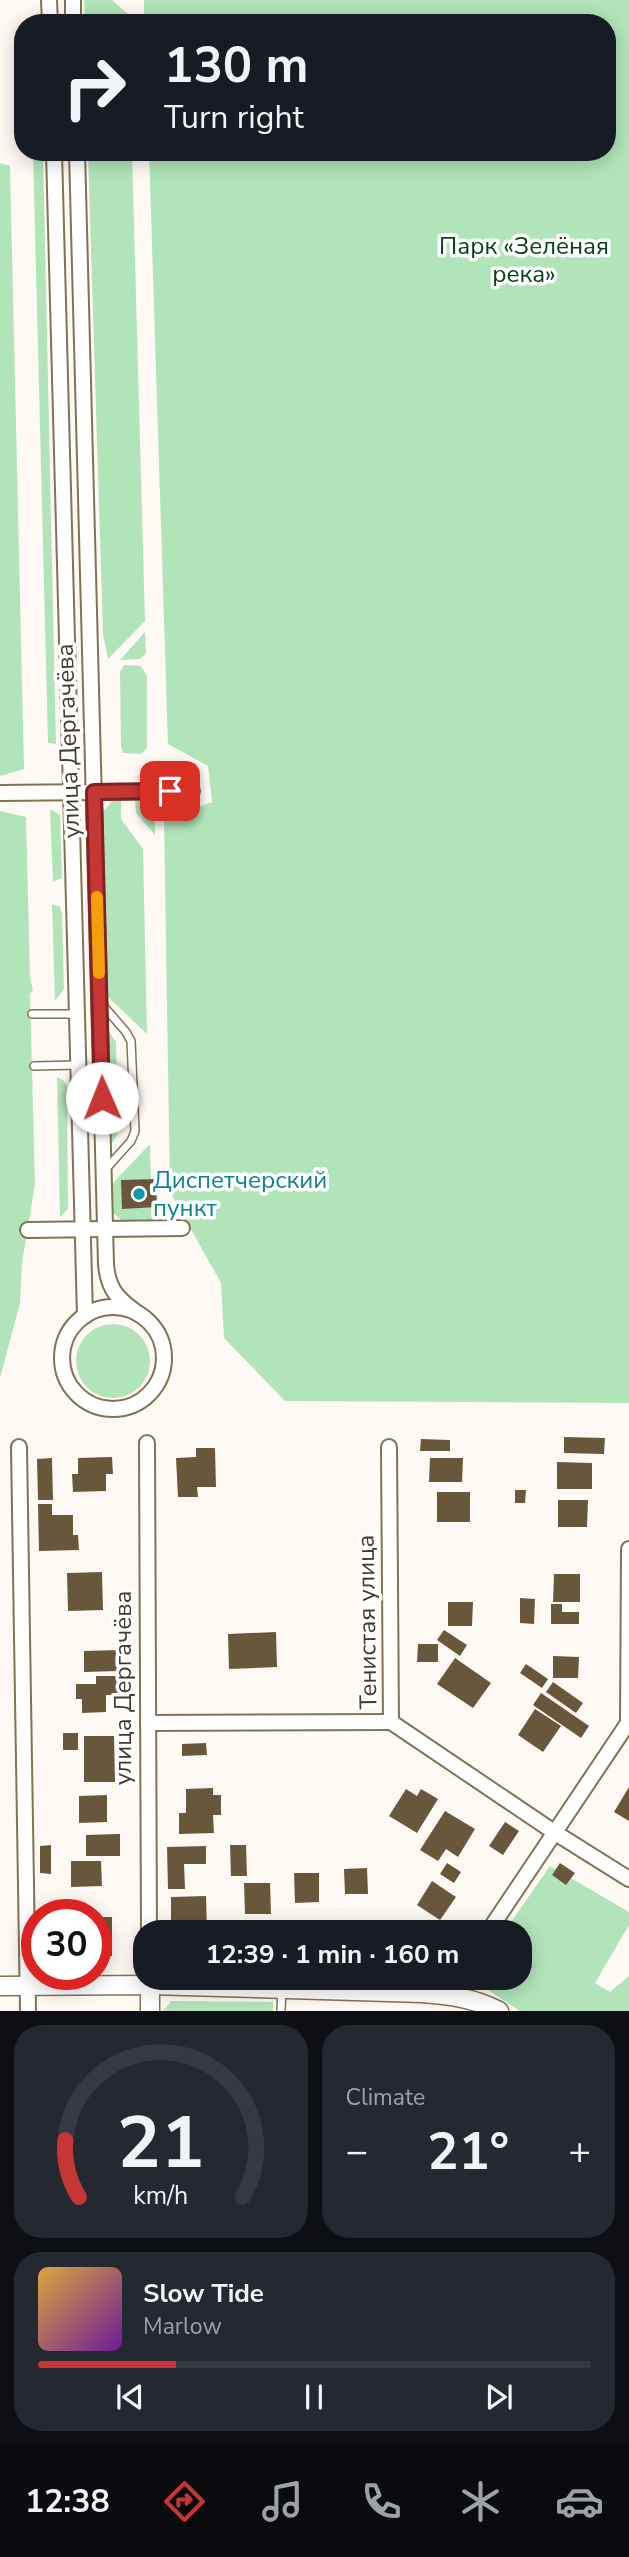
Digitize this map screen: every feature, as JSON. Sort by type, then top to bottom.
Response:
[{"type":"street","name":"улица Дергачёва","points":[[54,161],[82,792],[100,1001],[107,1273],[118,1299],[140,1315]]},
{"type":"street","name":"улица Дергачёва","points":[[77,161],[82,792],[76,1014],[85,1316]]},
{"type":"street","points":[[0,793],[192,791]]},
{"type":"street","points":[[28,1230],[182,1228]]},
{"type":"street","points":[[100,1309],[127,1309],[151,1324],[159,1336],[164,1350],[163,1370],[158,1383],[138,1403],[110,1409],[96,1406],[84,1400],[66,1378],[63,1350],[68,1336],[85,1316],[100,1309]]},
{"type":"street","name":"улица Дергачёва","points":[[147,1443],[149,1920]]},
{"type":"street","points":[[19,1447],[27,1899]]},
{"type":"street","name":"Тенистая улица","points":[[389,1447],[391,1722],[629,1879]]},
{"type":"street","points":[[496,1920],[628,1723],[629,1549]]},
{"type":"street","points":[[148,1723],[391,1722]]},
{"type":"street","points":[[112,1982],[133,1982]]},
{"type":"street","points":[[0,1986],[21,1985]]},
{"type":"street","points":[[28,1990],[28,2011]]},
{"type":"street","points":[[150,1990],[150,2011]]},
{"type":"street","points":[[331,1990],[454,1995],[481,2001],[499,2011]]},
{"type":"street","points":[[454,1995],[456,1990]]},
{"type":"lane","points":[[100,1001],[131,1041],[135,1131],[131,1141],[104,1171]]},
{"type":"lane","points":[[33,1014],[76,1014]]},
{"type":"lane","points":[[34,1066],[77,1065]]},
{"type":"lane","points":[[281,2011],[282,1990]]},
{"type":"green space","points":[[84,0],[112,0],[128,14],[85,14]]},
{"type":"green space","name":"Парк «Зелёная река»","points":[[144,0],[629,0],[629,1403],[285,1401],[224,1338],[221,1283],[170,1192],[164,819],[212,802],[208,766],[168,744],[149,161],[616,161],[616,14],[144,14]]},
{"type":"green space","points":[[33,161],[43,161],[56,744],[48,743]]},
{"type":"green space","points":[[88,161],[132,161],[145,621],[108,659],[103,634]]},
{"type":"green space","points":[[0,163],[10,166],[24,769],[0,776]]},
{"type":"green space","points":[[145,632],[146,653],[140,659],[120,660]]},
{"type":"green space","points":[[124,665],[141,666],[147,676],[147,748],[141,754],[123,753],[121,746],[120,672]]},
{"type":"green space","points":[[113,801],[121,801],[121,819],[143,849],[147,1034],[107,996],[102,817],[104,810]]},
{"type":"green space","points":[[135,801],[155,801],[155,835],[136,813]]},
{"type":"green space","points":[[50,809],[60,815],[62,878],[53,882]]},
{"type":"green space","points":[[0,811],[26,817],[30,978],[33,990],[30,994],[35,1184],[22,1263],[20,1303],[0,1378]]},
{"type":"green space","points":[[52,904],[60,907],[62,913],[64,989],[55,1001]]},
{"type":"green space","points":[[108,1030],[116,1042],[118,1134],[110,1146]]},
{"type":"green space","points":[[57,1077],[67,1086],[68,1209],[60,1217]]},
{"type":"green space","points":[[150,1144],[152,1220],[122,1221],[112,1212],[112,1184]]},
{"type":"green space","points":[[113,1324],[127,1327],[139,1335],[147,1347],[150,1361],[147,1375],[139,1387],[127,1395],[113,1398],[99,1395],[87,1387],[79,1375],[76,1361],[79,1347],[87,1335],[99,1327]]},
{"type":"green space","points":[[550,1866],[629,1912],[629,1925],[595,1983],[610,1992],[629,1976],[629,2011],[520,2011],[488,1990],[532,1990],[532,1920],[512,1920]]},
{"type":"green space","points":[[171,2001],[273,2002],[273,2011],[163,2011]]},
{"type":"building","name":"Диспетчерский пункт","points":[[156,1179],[157,1207],[122,1209],[121,1180]]},
{"type":"building","points":[[564,1437],[605,1438],[604,1454],[564,1453]]},
{"type":"building","points":[[421,1439],[450,1440],[450,1451],[420,1451]]},
{"type":"building","points":[[196,1448],[215,1448],[216,1487],[197,1487],[198,1497],[178,1497],[176,1458],[196,1457]]},
{"type":"building","points":[[112,1457],[113,1474],[106,1474],[106,1491],[73,1492],[72,1474],[78,1474],[78,1458]]},
{"type":"building","points":[[52,1458],[53,1500],[38,1500],[37,1459]]},
{"type":"building","points":[[430,1458],[463,1458],[462,1482],[429,1482]]},
{"type":"building","points":[[557,1462],[592,1463],[592,1489],[557,1489]]},
{"type":"building","points":[[515,1490],[526,1490],[525,1503],[515,1503]]},
{"type":"building","points":[[437,1492],[470,1492],[470,1522],[437,1522]]},
{"type":"building","points":[[558,1500],[588,1500],[587,1527],[558,1527]]},
{"type":"building","points":[[38,1504],[52,1504],[52,1515],[73,1515],[73,1535],[78,1535],[79,1550],[39,1551]]},
{"type":"building","points":[[102,1572],[103,1610],[68,1611],[67,1573]]},
{"type":"building","points":[[554,1574],[580,1574],[580,1602],[553,1602]]},
{"type":"building","points":[[520,1598],[535,1599],[534,1624],[520,1623]]},
{"type":"building","points":[[448,1602],[473,1602],[472,1626],[448,1626]]},
{"type":"building","points":[[551,1604],[562,1604],[562,1612],[579,1612],[579,1624],[551,1624]]},
{"type":"building","points":[[444,1630],[467,1645],[460,1656],[437,1640]]},
{"type":"building","points":[[276,1632],[277,1667],[229,1669],[228,1634]]},
{"type":"building","points":[[418,1644],[438,1644],[438,1662],[417,1662]]},
{"type":"building","points":[[119,1650],[120,1671],[84,1672],[84,1651]]},
{"type":"building","points":[[553,1656],[579,1657],[578,1678],[553,1678]]},
{"type":"building","points":[[455,1658],[491,1683],[473,1708],[437,1684]]},
{"type":"building","points":[[526,1664],[548,1679],[542,1688],[520,1673]]},
{"type":"building","points":[[96,1676],[119,1676],[120,1695],[106,1695],[106,1712],[82,1713],[82,1699],[76,1699],[76,1684],[96,1684]]},
{"type":"building","points":[[553,1682],[583,1703],[576,1713],[546,1692]]},
{"type":"building","points":[[541,1693],[589,1726],[581,1738],[533,1705]]},
{"type":"building","points":[[535,1709],[561,1726],[543,1752],[518,1735]]},
{"type":"building","points":[[63,1733],[78,1733],[78,1750],[63,1750]]},
{"type":"building","points":[[84,1736],[114,1736],[115,1782],[84,1782]]},
{"type":"building","points":[[206,1743],[207,1755],[182,1756],[182,1744]]},
{"type":"building","points":[[629,1787],[629,1821],[614,1812]]},
{"type":"building","points":[[213,1788],[213,1795],[221,1795],[221,1815],[213,1815],[214,1833],[179,1834],[179,1813],[186,1813],[186,1789]]},
{"type":"building","points":[[406,1789],[417,1796],[421,1789],[438,1799],[417,1833],[389,1816]]},
{"type":"building","points":[[107,1795],[107,1822],[79,1823],[79,1796]]},
{"type":"building","points":[[445,1811],[475,1829],[458,1857],[446,1849],[438,1861],[420,1850]]},
{"type":"building","points":[[505,1822],[519,1831],[503,1855],[489,1846]]},
{"type":"building","points":[[120,1834],[120,1856],[86,1856],[86,1835]]},
{"type":"building","points":[[51,1845],[51,1874],[40,1873],[40,1846]]},
{"type":"building","points":[[230,1845],[246,1845],[247,1876],[231,1876]]},
{"type":"building","points":[[206,1846],[206,1864],[184,1864],[185,1889],[168,1889],[167,1847]]},
{"type":"building","points":[[71,1861],[101,1861],[102,1886],[71,1887]]},
{"type":"building","points":[[447,1863],[461,1872],[454,1883],[440,1874]]},
{"type":"building","points":[[560,1863],[575,1873],[566,1885],[552,1875]]},
{"type":"building","points":[[367,1868],[368,1894],[345,1894],[344,1869]]},
{"type":"building","points":[[294,1873],[319,1873],[319,1902],[295,1903]]},
{"type":"building","points":[[432,1881],[456,1897],[440,1920],[417,1905]]},
{"type":"building","points":[[244,1883],[270,1883],[271,1914],[245,1914]]},
{"type":"building","points":[[206,1896],[207,1920],[171,1920],[171,1897]]},
{"type":"slow traffic","points":[[97,897],[99,973]]},
{"type":"place","name":"Диспетчерский пункт","points":[[139,1194]]},
{"type":"route","points":[[102,1098],[94,792],[170,791]]}]
